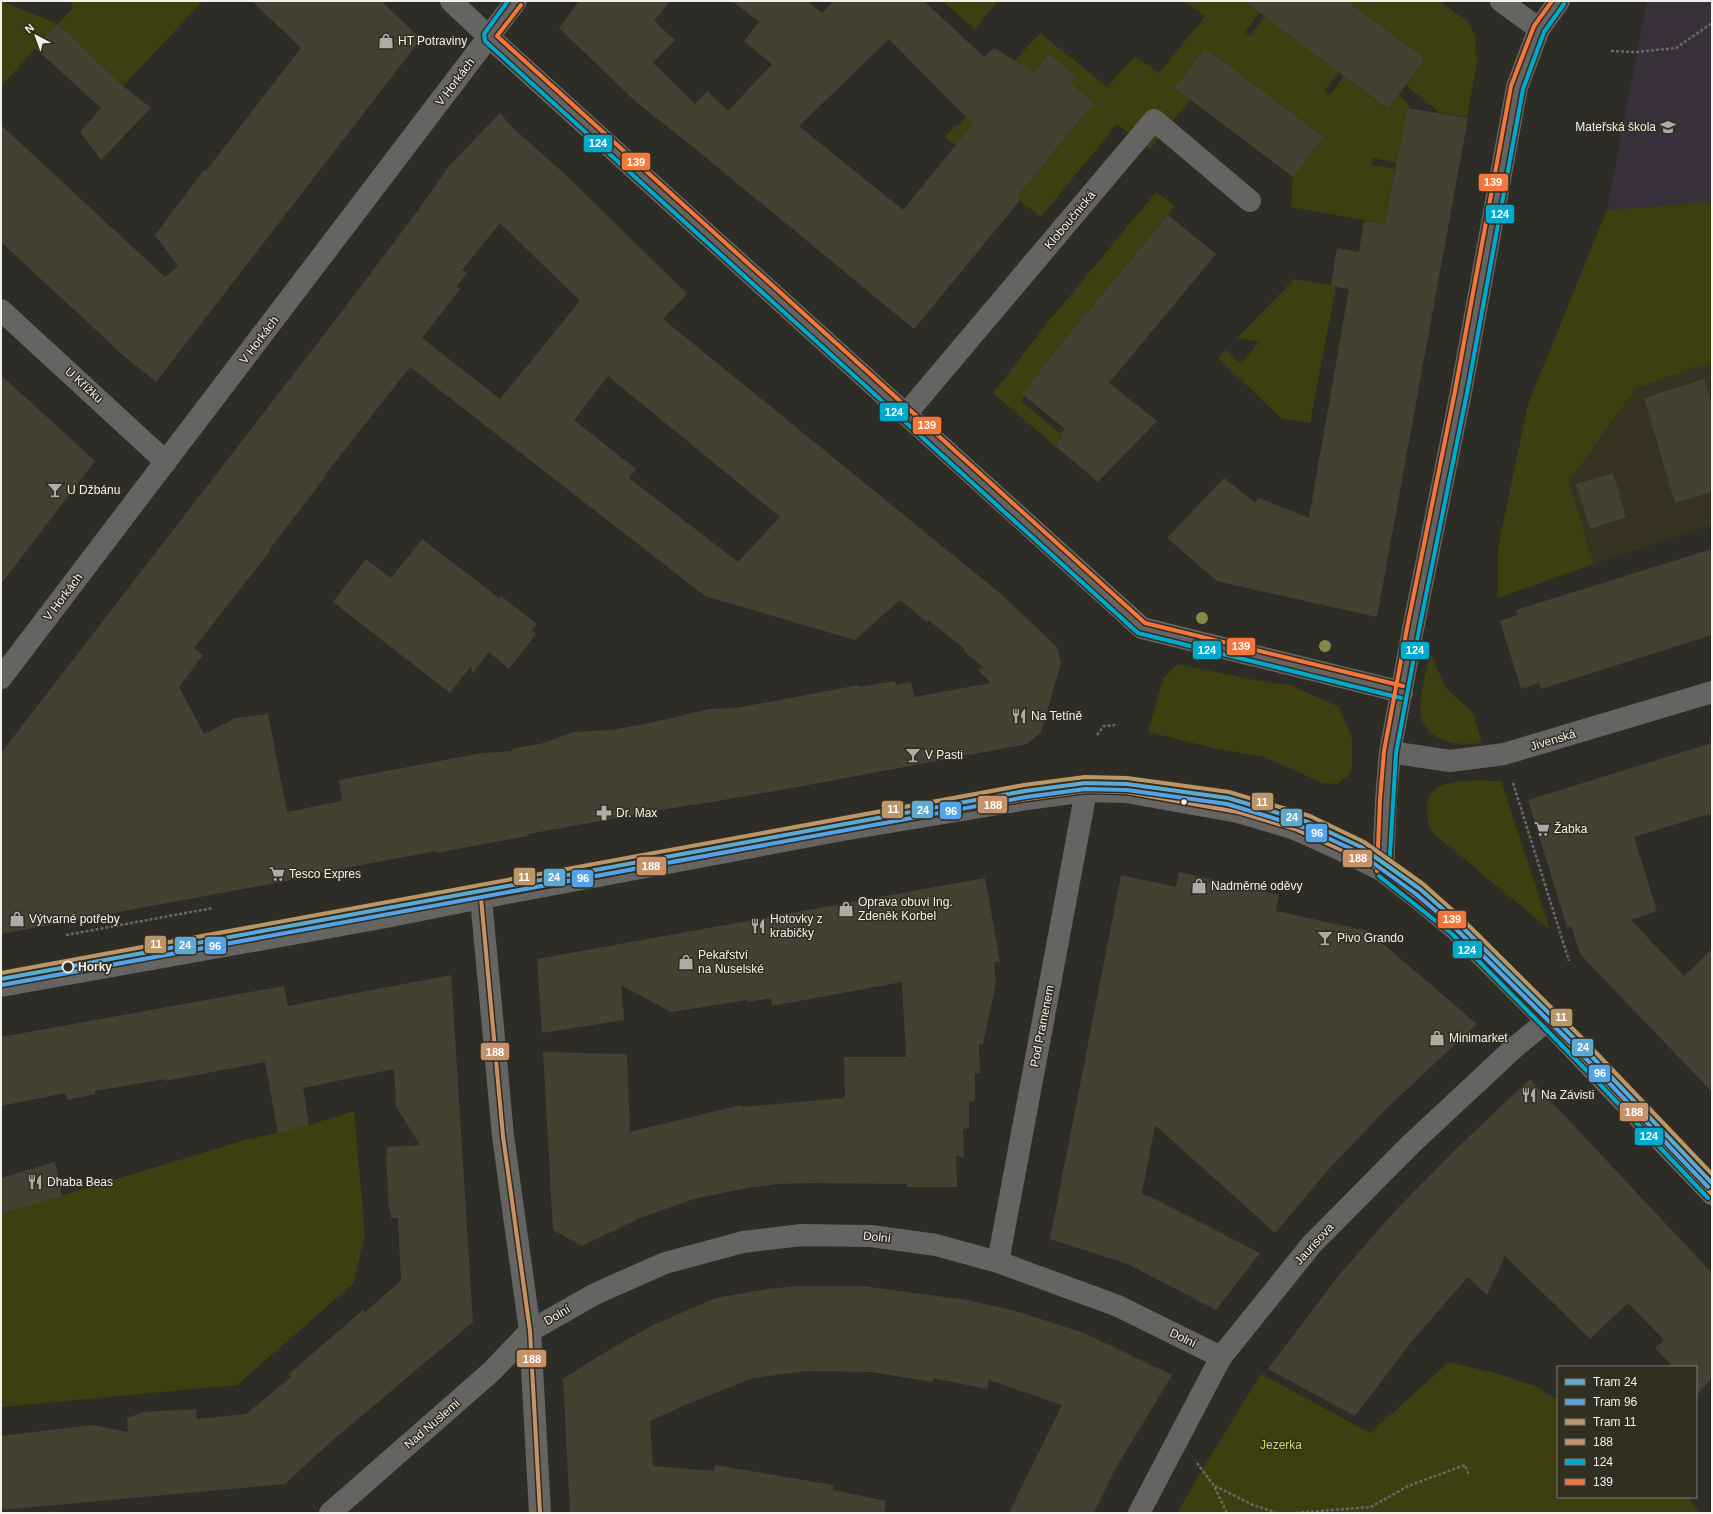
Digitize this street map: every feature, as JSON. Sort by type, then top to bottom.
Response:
[{"type":"street","points":[[451,1],[488,37],[1142,628],[1402,692]]},
{"type":"street","name":"V Horkách","points":[[1,678],[516,1]]},
{"type":"street","points":[[1501,1],[1539,29]]},
{"type":"street","points":[[1383,871],[1385,808],[1390,752],[1414,624],[1461,392],[1517,88],[1539,29],[1558,1]]},
{"type":"street","name":"Kloboučnická","points":[[906,414],[1154,120],[1250,201]]},
{"type":"street","name":"U Křížku","points":[[1,310],[166,462]]},
{"type":"street","name":"Jivenská","points":[[1390,752],[1450,760],[1504,754],[1712,692]]},
{"type":"street","points":[[1,986],[381,918],[842,830],[1027,799],[1086,791],[1126,792],[1238,812],[1295,829],[1383,871],[1455,930],[1547,1021],[1712,1194]]},
{"type":"street","name":"Pod Pramenem","points":[[998,1262],[1086,791]]},
{"type":"street","points":[[481,898],[503,1136],[530,1331],[540,1513]]},
{"type":"street","name":"Jaurisova","points":[[1140,1513],[1221,1357],[1312,1244],[1410,1145],[1515,1048],[1547,1021]]},
{"type":"street","name":"Dolní","points":[[530,1331],[595,1294],[666,1263],[743,1242],[801,1235],[871,1236],[936,1245],[998,1262],[1118,1306],[1221,1357]]},
{"type":"street","name":"Nad Nuslemi","points":[[330,1513],[492,1371],[530,1331]]},
{"type":"path","points":[[1611,51],[1637,52],[1676,48],[1712,24]]},
{"type":"path","points":[[1097,735],[1104,726],[1115,725]]},
{"type":"path","points":[[1513,783],[1569,961]]},
{"type":"path","points":[[66,935],[213,908]]},
{"type":"path","points":[[1197,1462],[1214,1486],[1227,1513]]},
{"type":"path","points":[[1296,1513],[1372,1507],[1408,1486],[1465,1464],[1469,1476]]},
{"type":"path","points":[[1214,1486],[1254,1505],[1277,1513]]},
{"type":"shaded area","name":"Mateřská škola","points":[[1647,1],[1712,1],[1712,202],[1607,210]]},
{"type":"shaded area","points":[[1712,362],[1712,525],[1594,564],[1569,482],[1635,389]]},
{"type":"green space","points":[[1,1],[58,24],[1,86]]},
{"type":"green space","points":[[71,1],[203,1],[123,86],[58,24],[73,8]]},
{"type":"green space","points":[[942,1],[998,1],[975,29]]},
{"type":"green space","points":[[1185,1],[1245,1],[1260,12],[1245,32],[1250,36],[1265,16],[1339,72],[1324,91],[1330,95],[1344,76],[1387,109],[1399,94],[1411,108],[1407,108],[1397,163],[1373,158],[1372,165],[1395,169],[1385,224],[1291,207],[1293,177],[1191,99],[1150,149],[1117,124],[1041,217],[1020,201],[1021,199],[1018,196],[1093,104],[1096,105],[1071,83],[1076,76],[1048,54],[1047,56],[1049,57],[969,157],[945,137],[956,125],[958,126],[967,116],[966,115],[1040,33],[1107,87],[1135,56],[1159,73],[1205,16]]},
{"type":"green space","points":[[1347,1],[1440,1],[1468,22],[1476,37],[1475,54],[1478,57],[1467,117],[1440,113],[1406,85],[1424,59]]},
{"type":"green space","points":[[1156,192],[1175,206],[1038,372],[1039,374],[1021,401],[1063,436],[1055,446],[993,393],[1049,321]]},
{"type":"green space","points":[[1712,202],[1712,362],[1635,389],[1569,482],[1594,564],[1498,598],[1498,548],[1528,404],[1607,210]]},
{"type":"green space","points":[[1294,279],[1336,286],[1310,423],[1282,419],[1218,358],[1226,350],[1241,364],[1259,342],[1237,338]]},
{"type":"green space","points":[[1430,652],[1445,687],[1473,713],[1482,743],[1459,744],[1444,740],[1431,733],[1423,722],[1420,710],[1423,685]]},
{"type":"green space","points":[[1177,664],[1259,681],[1290,685],[1339,707],[1352,738],[1352,767],[1350,774],[1337,784],[1323,783],[1264,757],[1214,748],[1148,732],[1163,679]]},
{"type":"green space","points":[[1501,781],[1550,930],[1434,834],[1429,824],[1427,807],[1429,797],[1435,789],[1456,782]]},
{"type":"green space","points":[[354,1111],[365,1235],[353,1284],[237,1385],[1,1407],[1,1214],[245,1140],[309,1125]]},
{"type":"green space","name":"Jezerka","points":[[1449,1362],[1499,1374],[1537,1387],[1557,1399],[1557,1498],[1688,1498],[1701,1513],[1177,1513],[1261,1374],[1370,1433]]},
{"type":"building","points":[[252,1],[381,1],[421,39],[156,382],[125,357],[1,242],[1,125],[165,277],[178,266],[155,235],[204,170],[206,171],[301,48]]},
{"type":"building","points":[[579,1],[670,1],[654,21],[675,40],[653,63],[695,104],[707,91],[728,111],[772,64],[744,41],[759,22],[732,1],[807,1],[822,13],[834,1],[924,1],[984,57],[994,48],[1035,73],[1048,54],[1077,76],[1071,83],[1096,105],[1082,117],[1018,196],[1021,199],[914,329],[636,102],[559,28]],"holes":[[[889,39],[973,124],[903,210],[799,126]]]},
{"type":"building","points":[[1244,1],[1347,1],[1425,59],[1388,109]]},
{"type":"building","points":[[58,24],[123,86],[151,108],[101,160],[80,132],[101,108],[35,48]]},
{"type":"building","points":[[1205,48],[1323,137],[1293,177],[1175,88]]},
{"type":"building","points":[[1407,108],[1468,118],[1377,617],[1217,581],[1167,538],[1224,478],[1255,503],[1259,498],[1309,518],[1349,289],[1331,286],[1337,248],[1359,252],[1364,221],[1385,224]]},
{"type":"building","points":[[500,113],[512,127],[568,177],[687,294],[663,319],[1001,594],[1057,647],[1061,663],[1041,732],[1027,744],[808,785],[528,834],[528,836],[436,853],[436,851],[297,877],[297,879],[1,934],[1,753],[340,314],[416,213],[449,166]],"holes":[[[500,223],[580,301],[500,399],[422,338],[460,289],[457,286],[467,273],[462,270]],[[410,367],[705,596],[855,640],[900,600],[927,622],[928,620],[964,648],[964,651],[984,668],[977,669],[991,683],[914,697],[911,682],[896,685],[895,681],[859,687],[859,685],[736,708],[709,709],[613,730],[573,732],[544,743],[512,749],[512,751],[482,753],[339,780],[342,801],[287,812],[268,714],[236,718],[204,734],[179,687],[203,655],[194,648],[270,551],[269,550],[325,477],[324,476]],[[608,376],[780,517],[738,562],[629,478],[636,469],[574,420]]]},
{"type":"building","points":[[1168,215],[1216,254],[1109,383],[1157,421],[1098,482],[1055,446],[1063,436],[1060,434],[1065,429],[1022,394],[1039,374],[1038,372]]},
{"type":"building","points":[[1,375],[95,461],[1,584]]},
{"type":"building","points":[[1704,379],[1712,404],[1712,492],[1675,503],[1644,398]]},
{"type":"building","points":[[1613,473],[1626,517],[1590,529],[1576,484]]},
{"type":"building","points":[[422,539],[499,598],[501,596],[537,624],[532,630],[536,634],[509,669],[489,652],[472,674],[471,666],[450,693],[333,602],[366,559],[391,578]]},
{"type":"building","points":[[1712,549],[1712,635],[1541,689],[1539,683],[1521,689],[1500,621],[1518,615],[1516,610]]},
{"type":"building","points":[[1712,743],[1712,813],[1634,837],[1657,911],[1631,920],[1684,976],[1712,949],[1712,1092],[1580,954],[1571,926],[1567,927],[1528,800]]},
{"type":"building","points":[[1179,872],[1279,895],[1276,911],[1368,931],[1477,1024],[1387,1108],[1330,1168],[1275,1233],[1155,1125],[1142,1194],[1149,1196],[1260,1253],[1216,1310],[1128,1264],[1050,1239],[1121,875],[1176,887]]},
{"type":"building","points":[[985,878],[1000,961],[994,962],[996,983],[983,1044],[979,1044],[980,1073],[975,1074],[975,1101],[969,1102],[969,1128],[963,1129],[964,1157],[956,1156],[957,1187],[907,1187],[907,1184],[777,1184],[742,1189],[694,1199],[640,1218],[582,1246],[553,1230],[543,1052],[627,1054],[630,1132],[741,1105],[741,1107],[845,1098],[844,1057],[906,1057],[902,982],[772,1006],[771,998],[747,1002],[747,1000],[671,1012],[621,985],[624,1020],[542,1033],[537,959]]},
{"type":"building","points":[[451,975],[473,1322],[333,1440],[285,1484],[1,1510],[1,1436],[92,1425],[128,1432],[127,1418],[144,1412],[196,1409],[197,1419],[246,1414],[291,1377],[289,1374],[363,1310],[365,1312],[401,1281],[398,1218],[391,1218],[389,1210],[386,1156],[387,1147],[420,1145],[396,1106],[394,1069],[303,1088],[309,1125],[278,1133],[265,1062],[165,1081],[165,1079],[95,1091],[95,1094],[67,1100],[65,1093],[1,1106],[1,1037],[284,986],[288,1006]]},
{"type":"building","points":[[1530,1079],[1712,1273],[1712,1378],[1698,1394],[1697,1366],[1672,1366],[1655,1348],[1664,1340],[1628,1303],[1590,1339],[1505,1256],[1487,1295],[1468,1277],[1412,1341],[1355,1416],[1268,1369],[1339,1275],[1397,1209],[1455,1150]]},
{"type":"building","points":[[55,1162],[62,1196],[1,1214],[1,1178]]},
{"type":"building","points":[[798,1286],[862,1286],[967,1300],[1019,1312],[1084,1333],[1172,1375],[1114,1471],[1094,1513],[1009,1513],[1062,1405],[989,1380],[987,1389],[933,1378],[933,1382],[871,1372],[807,1371],[753,1378],[685,1405],[650,1421],[653,1466],[714,1471],[715,1465],[833,1485],[833,1490],[886,1501],[884,1513],[570,1513],[563,1379],[597,1357],[655,1324],[716,1298],[767,1289]]},
{"type":"tram line","name":"11","points":[[1,973],[1024,785],[1085,777],[1127,778],[1229,792],[1310,816],[1364,842],[1423,884],[1458,915],[1581,1037],[1712,1174]]},
{"type":"tram line","name":"24","points":[[1,979],[1025,791],[1085,783],[1127,784],[1228,798],[1308,822],[1361,847],[1420,889],[1454,919],[1577,1041],[1712,1183]]},
{"type":"tram line","name":"96","points":[[2,985],[1026,797],[1085,789],[1127,790],[1227,804],[1306,828],[1358,852],[1416,894],[1450,923],[1573,1045],[1708,1187]]},
{"type":"transit line","name":"124","points":[[508,1],[484,34],[485,41],[1138,633],[1401,698]]},
{"type":"transit line","name":"139","points":[[1377,871],[1384,751],[1408,623],[1455,391],[1511,86],[1534,26],[1552,1]]},
{"type":"transit line","name":"124","points":[[1389,871],[1396,753],[1420,625],[1467,393],[1523,89],[1544,32],[1564,4]]},
{"type":"transit line","name":"139","points":[[521,5],[497,36],[1145,623],[1403,686]]},
{"type":"transit line","name":"188","points":[[481,898],[842,830],[1027,799],[1086,791],[1126,792],[1238,812],[1295,829],[1339,849],[1383,871],[1420,900],[1455,929],[1547,1021],[1712,1194]]},
{"type":"transit line","name":"139","points":[[1387,866],[1459,925],[1601,1069],[1712,1185]]},
{"type":"transit line","name":"124","points":[[1379,876],[1451,933],[1593,1077],[1708,1198]]},
{"type":"transit line","name":"188","points":[[481,898],[503,1136],[530,1331],[540,1513]]},
{"type":"place","name":"HT Potraviny","points":[[386,41]]},
{"type":"place","name":"Mateřská škola","points":[[1668,127]]},
{"type":"place","name":"U Džbánu","points":[[55,490]]},
{"type":"place","name":"Na Tetíně","points":[[1019,716]]},
{"type":"place","name":"V Pasti","points":[[913,755]]},
{"type":"place","name":"Dr. Max","points":[[604,813]]},
{"type":"place","name":"Žabka","points":[[1542,829]]},
{"type":"place","name":"Tesco Expres","points":[[277,874]]},
{"type":"place","name":"Nadměrné oděvy","points":[[1199,886]]},
{"type":"place","name":"Oprava obuvi Ing. Zdeněk Korbel","points":[[846,909]]},
{"type":"place","name":"Výtvarné potřeby","points":[[17,919]]},
{"type":"place","name":"Hotovky z krabičky","points":[[758,926]]},
{"type":"place","name":"Pivo Grando","points":[[1325,938]]},
{"type":"place","name":"Pekařství na Nuselské","points":[[686,962]]},
{"type":"place","name":"Horky","points":[[68,967]]},
{"type":"place","name":"Minimarket","points":[[1437,1038]]},
{"type":"place","name":"Na Závisti","points":[[1529,1095]]},
{"type":"place","name":"Dhaba Beas","points":[[35,1182]]}]
